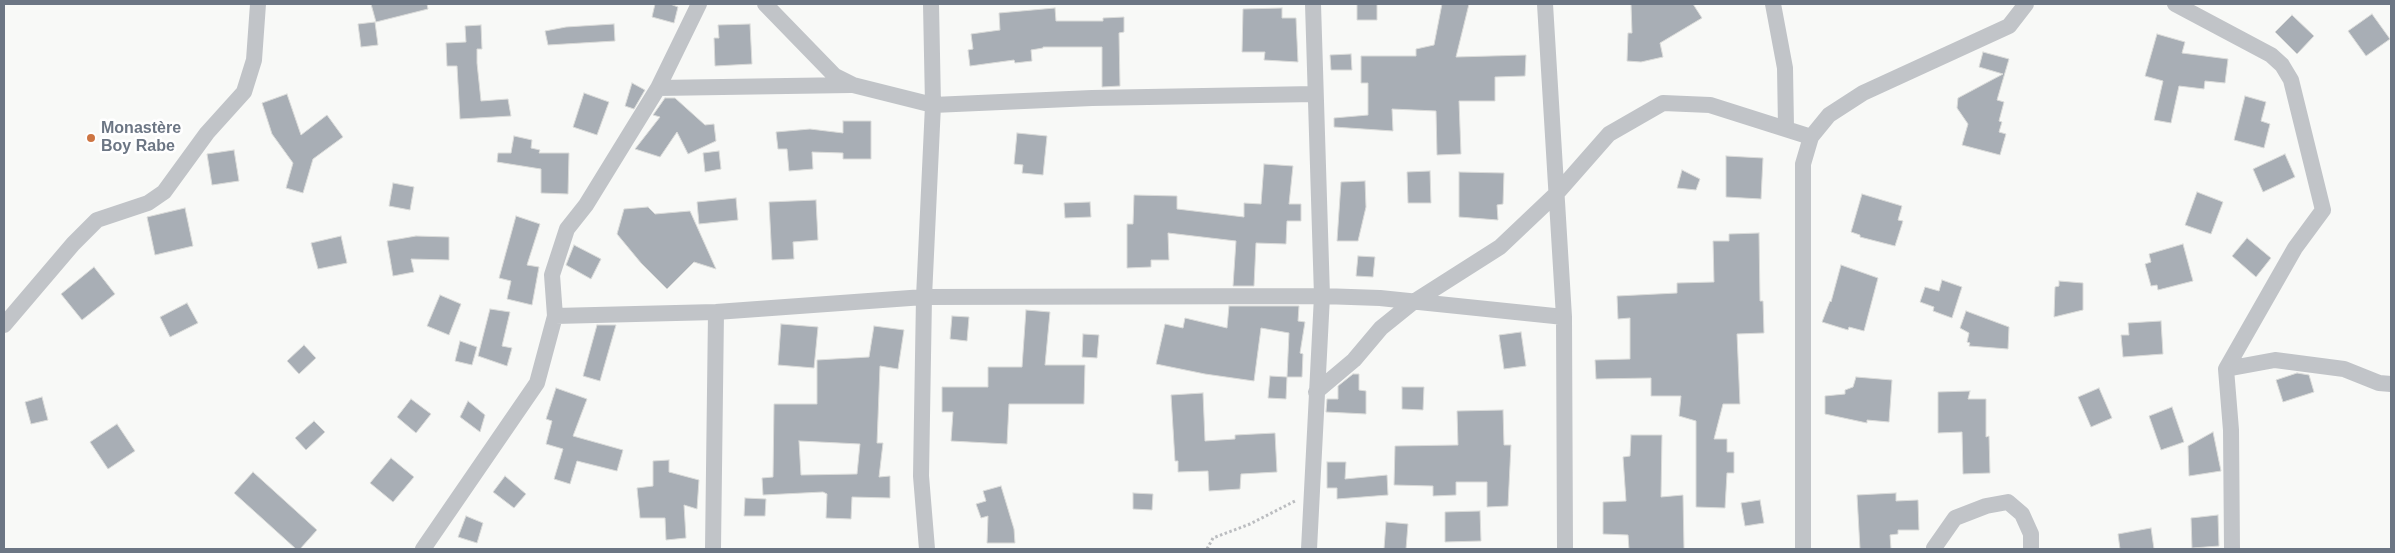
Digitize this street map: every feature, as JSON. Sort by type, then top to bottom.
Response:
[{"type":"street","points":[[4,325],[73,244],[97,220],[148,203],[164,192],[207,133],[244,92],[254,60],[258,4]]},
{"type":"street","points":[[423,549],[537,383],[555,316],[552,275],[568,228],[586,204],[658,88],[699,4]]},
{"type":"street","points":[[765,4],[836,76],[853,85],[934,105],[1092,98],[1316,94]]},
{"type":"street","points":[[927,549],[921,476],[924,297],[934,105],[931,4]]},
{"type":"street","points":[[1309,549],[1322,296],[1313,4]]},
{"type":"street","points":[[1545,4],[1558,192],[1564,316],[1565,549]]},
{"type":"street","points":[[1773,4],[1785,68],[1786,127]]},
{"type":"street","points":[[1803,549],[1803,164],[1811,137],[1829,115],[1863,93],[2009,26],[2026,4]]},
{"type":"street","points":[[2175,4],[2272,55],[2282,65],[2291,80],[2324,210],[2295,248],[2226,369],[2231,430],[2232,549]]},
{"type":"street","points":[[658,88],[853,85]]},
{"type":"street","points":[[1316,392],[1354,360],[1381,328],[1412,303],[1500,247],[1558,192],[1609,134],[1663,103],[1710,105],[1786,127],[1811,137]]},
{"type":"street","points":[[555,316],[716,312],[924,297],[1322,296],[1380,298],[1412,303],[1564,316]]},
{"type":"street","points":[[713,549],[716,312]]},
{"type":"street","points":[[2226,369],[2275,360],[2344,369],[2380,383],[2391,384]]},
{"type":"street","points":[[1934,548],[1956,518],[1986,506],[2008,502],[2022,514],[2031,534],[2031,549]]},
{"type":"path","points":[[1208,549],[1213,538],[1250,524],[1311,493]]},
{"type":"building","points":[[371,4],[427,4],[428,9],[376,22]]},
{"type":"building","points":[[655,4],[670,4],[678,7],[674,23],[652,17]]},
{"type":"building","points":[[1357,4],[1377,4],[1377,20],[1357,20]]},
{"type":"building","points":[[1442,4],[1469,4],[1456,57],[1526,55],[1525,76],[1495,77],[1495,101],[1459,101],[1461,154],[1437,155],[1436,111],[1392,109],[1393,131],[1334,127],[1334,118],[1368,115],[1368,83],[1361,83],[1361,56],[1416,56],[1416,49],[1434,45]]},
{"type":"building","points":[[1631,4],[1693,4],[1702,18],[1660,43],[1663,57],[1641,62],[1627,61],[1628,33],[1632,33]]},
{"type":"building","points":[[1055,8],[1056,21],[1103,21],[1103,18],[1124,17],[1124,32],[1119,33],[1120,86],[1102,87],[1102,47],[1043,47],[1031,50],[1032,61],[1015,63],[1014,60],[970,66],[968,50],[973,49],[971,34],[1000,30],[999,13]]},
{"type":"building","points":[[1282,8],[1282,18],[1296,18],[1298,62],[1264,60],[1265,52],[1242,52],[1243,9]]},
{"type":"building","points":[[2372,14],[2390,39],[2366,56],[2348,31]]},
{"type":"building","points":[[2292,15],[2314,36],[2297,54],[2275,32]]},
{"type":"building","points":[[375,22],[378,45],[361,47],[358,24]]},
{"type":"building","points":[[614,24],[615,41],[548,45],[545,31],[566,27]]},
{"type":"building","points":[[750,24],[752,64],[715,66],[714,38],[719,38],[718,25]]},
{"type":"building","points":[[481,25],[482,49],[477,49],[477,63],[481,101],[508,99],[511,116],[460,119],[457,66],[447,66],[446,43],[466,42],[465,26]]},
{"type":"building","points":[[2157,34],[2185,42],[2182,53],[2228,59],[2225,83],[2205,81],[2204,89],[2179,86],[2171,123],[2154,120],[2163,81],[2145,76]]},
{"type":"building","points":[[1983,52],[2009,59],[1997,100],[2004,102],[1999,121],[2002,122],[1999,132],[2006,134],[2000,155],[1962,145],[1968,124],[1957,108],[1958,98],[2003,74],[1979,67]]},
{"type":"building","points":[[1351,54],[1352,70],[1331,70],[1330,55]]},
{"type":"building","points":[[632,83],[645,90],[634,109],[625,106]]},
{"type":"building","points":[[584,93],[609,102],[597,135],[573,127]]},
{"type":"building","points":[[287,94],[301,135],[327,115],[343,137],[313,159],[303,193],[286,188],[293,163],[272,134],[262,103]]},
{"type":"building","points":[[2245,96],[2266,102],[2261,121],[2270,124],[2264,148],[2234,140]]},
{"type":"building","points":[[665,98],[675,98],[705,125],[714,124],[716,141],[688,154],[677,132],[660,157],[635,149],[660,117],[653,115]]},
{"type":"building","points":[[843,121],[871,121],[871,159],[843,159],[843,153],[812,152],[813,169],[789,171],[787,149],[778,149],[776,132],[810,129],[843,133]]},
{"type":"building","points":[[1017,133],[1047,136],[1043,175],[1022,173],[1023,165],[1014,164]]},
{"type":"building","points":[[514,136],[532,140],[531,148],[540,150],[539,153],[569,153],[568,194],[541,193],[541,169],[497,162],[498,153],[511,153]]},
{"type":"building","points":[[234,150],[239,181],[212,185],[207,154]]},
{"type":"building","points":[[719,151],[721,169],[705,172],[703,153]]},
{"type":"building","points":[[2285,154],[2295,177],[2263,192],[2253,169]]},
{"type":"building","points":[[1726,156],[1763,158],[1761,199],[1726,197]]},
{"type":"building","points":[[1264,164],[1293,166],[1289,204],[1301,204],[1301,221],[1287,221],[1286,244],[1256,243],[1254,286],[1233,286],[1236,241],[1168,233],[1169,260],[1151,260],[1151,267],[1127,268],[1127,224],[1133,224],[1134,195],[1177,196],[1177,209],[1244,217],[1244,203],[1261,204]]},
{"type":"building","points":[[1682,170],[1700,179],[1696,190],[1677,188]]},
{"type":"building","points":[[1430,171],[1431,203],[1408,203],[1407,172]]},
{"type":"building","points":[[1459,172],[1504,173],[1503,204],[1497,205],[1498,220],[1459,217]]},
{"type":"building","points":[[1365,181],[1366,207],[1358,241],[1337,241],[1341,182]]},
{"type":"building","points":[[393,183],[414,187],[410,210],[389,206]]},
{"type":"building","points":[[2197,192],[2223,202],[2211,234],[2185,225]]},
{"type":"building","points":[[1862,194],[1902,206],[1898,220],[1903,221],[1895,246],[1860,237],[1860,235],[1851,232]]},
{"type":"building","points":[[736,198],[738,220],[699,224],[697,202]]},
{"type":"building","points":[[816,200],[818,240],[793,242],[794,259],[772,260],[769,202]]},
{"type":"building","points":[[1090,202],[1091,217],[1065,218],[1064,203]]},
{"type":"building","points":[[648,207],[655,214],[690,211],[716,269],[694,262],[667,289],[641,263],[617,234],[624,209]]},
{"type":"building","points":[[185,208],[193,246],[155,255],[147,217]]},
{"type":"building","points":[[516,216],[540,224],[527,265],[539,267],[532,305],[507,299],[511,281],[499,278]]},
{"type":"building","points":[[1759,233],[1760,301],[1763,301],[1764,333],[1737,334],[1740,404],[1723,404],[1714,439],[1727,439],[1727,452],[1734,452],[1734,473],[1727,473],[1725,508],[1696,507],[1696,421],[1679,416],[1681,396],[1651,396],[1651,378],[1596,379],[1595,360],[1630,359],[1630,318],[1618,319],[1617,296],[1677,293],[1677,283],[1714,282],[1713,241],[1729,241],[1729,234]]},
{"type":"building","points":[[341,236],[347,263],[318,269],[311,243]]},
{"type":"building","points":[[416,236],[449,237],[449,260],[411,259],[414,272],[393,276],[387,241]]},
{"type":"building","points":[[2247,238],[2271,258],[2256,277],[2232,256]]},
{"type":"building","points":[[2183,244],[2193,281],[2158,290],[2157,285],[2151,286],[2145,264],[2151,262],[2149,254]]},
{"type":"building","points":[[574,245],[601,259],[591,279],[566,265]]},
{"type":"building","points":[[1358,256],[1375,257],[1373,277],[1356,276]]},
{"type":"building","points":[[1841,265],[1878,278],[1864,331],[1849,327],[1848,330],[1822,322],[1831,302]]},
{"type":"building","points":[[94,267],[115,294],[82,320],[61,294]]},
{"type":"building","points":[[1942,280],[1962,287],[1952,318],[1933,311],[1934,307],[1920,302],[1925,287],[1939,291]]},
{"type":"building","points":[[2059,281],[2083,283],[2083,310],[2054,317],[2055,287],[2059,286]]},
{"type":"building","points":[[440,295],[461,304],[449,335],[427,326]]},
{"type":"building","points":[[187,303],[198,323],[170,337],[160,317]]},
{"type":"building","points":[[1229,306],[1299,306],[1298,321],[1305,322],[1300,353],[1303,354],[1302,377],[1287,377],[1289,333],[1261,328],[1254,381],[1156,364],[1165,324],[1183,328],[1185,318],[1227,328]]},
{"type":"building","points":[[490,309],[510,312],[502,346],[512,348],[507,366],[478,356]]},
{"type":"building","points":[[1026,310],[1050,312],[1045,365],[1085,365],[1084,404],[1009,404],[1007,444],[951,441],[953,412],[942,412],[942,387],[988,387],[988,367],[1022,367]]},
{"type":"building","points":[[1966,311],[2009,327],[2008,349],[1969,346],[1970,343],[1967,342],[1969,333],[1960,328]]},
{"type":"building","points":[[952,316],[969,317],[967,341],[950,339]]},
{"type":"building","points":[[2161,321],[2163,354],[2123,357],[2121,335],[2129,335],[2128,323]]},
{"type":"building","points":[[781,324],[818,327],[814,368],[778,365]]},
{"type":"building","points":[[597,325],[616,325],[600,381],[583,376]]},
{"type":"building","points":[[874,326],[904,330],[898,369],[880,366],[877,443],[883,443],[879,477],[890,476],[890,498],[852,497],[851,519],[826,518],[827,494],[823,492],[763,495],[762,478],[773,477],[774,404],[817,404],[817,360],[869,357]],"holes":[[[799,441],[860,444],[857,474],[801,475]]]},
{"type":"building","points":[[1521,332],[1526,366],[1504,369],[1499,335]]},
{"type":"building","points":[[1083,334],[1099,335],[1097,358],[1082,357]]},
{"type":"building","points":[[460,341],[477,347],[472,365],[455,361]]},
{"type":"building","points":[[304,345],[316,358],[299,374],[287,361]]},
{"type":"building","points":[[2297,373],[2309,375],[2314,392],[2283,402],[2276,380]]},
{"type":"building","points":[[1353,374],[1359,374],[1359,390],[1366,391],[1366,414],[1326,412],[1327,399],[1338,399],[1338,386]]},
{"type":"building","points":[[1270,376],[1287,377],[1286,399],[1268,398]]},
{"type":"building","points":[[1856,377],[1892,380],[1889,422],[1867,420],[1867,423],[1825,414],[1825,396],[1845,394],[1845,390],[1853,387]]},
{"type":"building","points":[[1402,387],[1424,387],[1423,410],[1402,409]]},
{"type":"building","points":[[556,388],[587,399],[573,436],[623,450],[617,471],[577,461],[570,484],[554,479],[563,449],[546,444],[552,421],[546,419]]},
{"type":"building","points":[[2099,388],[2112,418],[2091,427],[2078,397]]},
{"type":"building","points":[[1970,391],[1968,399],[1986,399],[1986,437],[1989,436],[1990,473],[1963,474],[1962,432],[1938,433],[1938,392]]},
{"type":"building","points":[[1203,393],[1205,441],[1235,439],[1235,435],[1275,433],[1277,472],[1241,474],[1240,489],[1209,491],[1208,471],[1178,472],[1178,461],[1175,461],[1171,395]]},
{"type":"building","points":[[42,397],[48,420],[31,424],[25,402]]},
{"type":"building","points":[[411,399],[431,414],[416,433],[397,417]]},
{"type":"building","points":[[468,401],[485,415],[480,432],[460,417]]},
{"type":"building","points":[[2172,407],[2184,442],[2161,450],[2149,416]]},
{"type":"building","points":[[1503,410],[1504,445],[1511,445],[1508,506],[1487,507],[1487,482],[1456,482],[1456,495],[1433,496],[1433,486],[1394,485],[1395,446],[1458,445],[1457,411]]},
{"type":"building","points":[[314,421],[325,432],[306,450],[295,438]]},
{"type":"building","points":[[117,424],[135,451],[108,469],[90,442]]},
{"type":"building","points":[[2213,432],[2221,471],[2189,476],[2188,446]]},
{"type":"building","points":[[1631,435],[1662,435],[1661,497],[1683,495],[1684,549],[1629,549],[1628,535],[1603,534],[1603,502],[1626,501],[1623,457],[1630,456]]},
{"type":"building","points":[[391,458],[414,477],[393,502],[370,483]]},
{"type":"building","points":[[669,460],[669,472],[699,480],[697,509],[684,505],[686,538],[666,540],[665,518],[640,518],[637,488],[653,486],[653,461]]},
{"type":"building","points":[[1327,462],[1346,462],[1345,479],[1387,475],[1388,495],[1337,499],[1337,488],[1327,488]]},
{"type":"building","points":[[253,472],[317,530],[300,549],[296,549],[234,493]]},
{"type":"building","points":[[505,476],[526,494],[514,508],[493,492]]},
{"type":"building","points":[[1001,486],[1014,529],[1015,543],[987,543],[988,516],[981,518],[976,504],[986,501],[983,491]]},
{"type":"building","points":[[1133,493],[1153,494],[1152,510],[1133,509]]},
{"type":"building","points":[[1896,493],[1896,501],[1918,500],[1919,530],[1898,530],[1898,534],[1890,535],[1891,549],[1860,549],[1857,495]]},
{"type":"building","points":[[745,498],[766,499],[765,516],[744,516]]},
{"type":"building","points":[[1760,500],[1764,523],[1745,526],[1741,503]]},
{"type":"building","points":[[1480,511],[1481,541],[1445,542],[1445,512]]},
{"type":"building","points":[[2218,515],[2219,546],[2192,548],[2191,518]]},
{"type":"building","points":[[466,516],[483,523],[477,543],[458,537]]},
{"type":"building","points":[[1386,522],[1408,524],[1406,549],[1384,549]]},
{"type":"building","points":[[2151,528],[2154,549],[2120,549],[2118,534]]},
{"type":"place","name":"Monastère Boy Rabe","points":[[91,138]]}]
